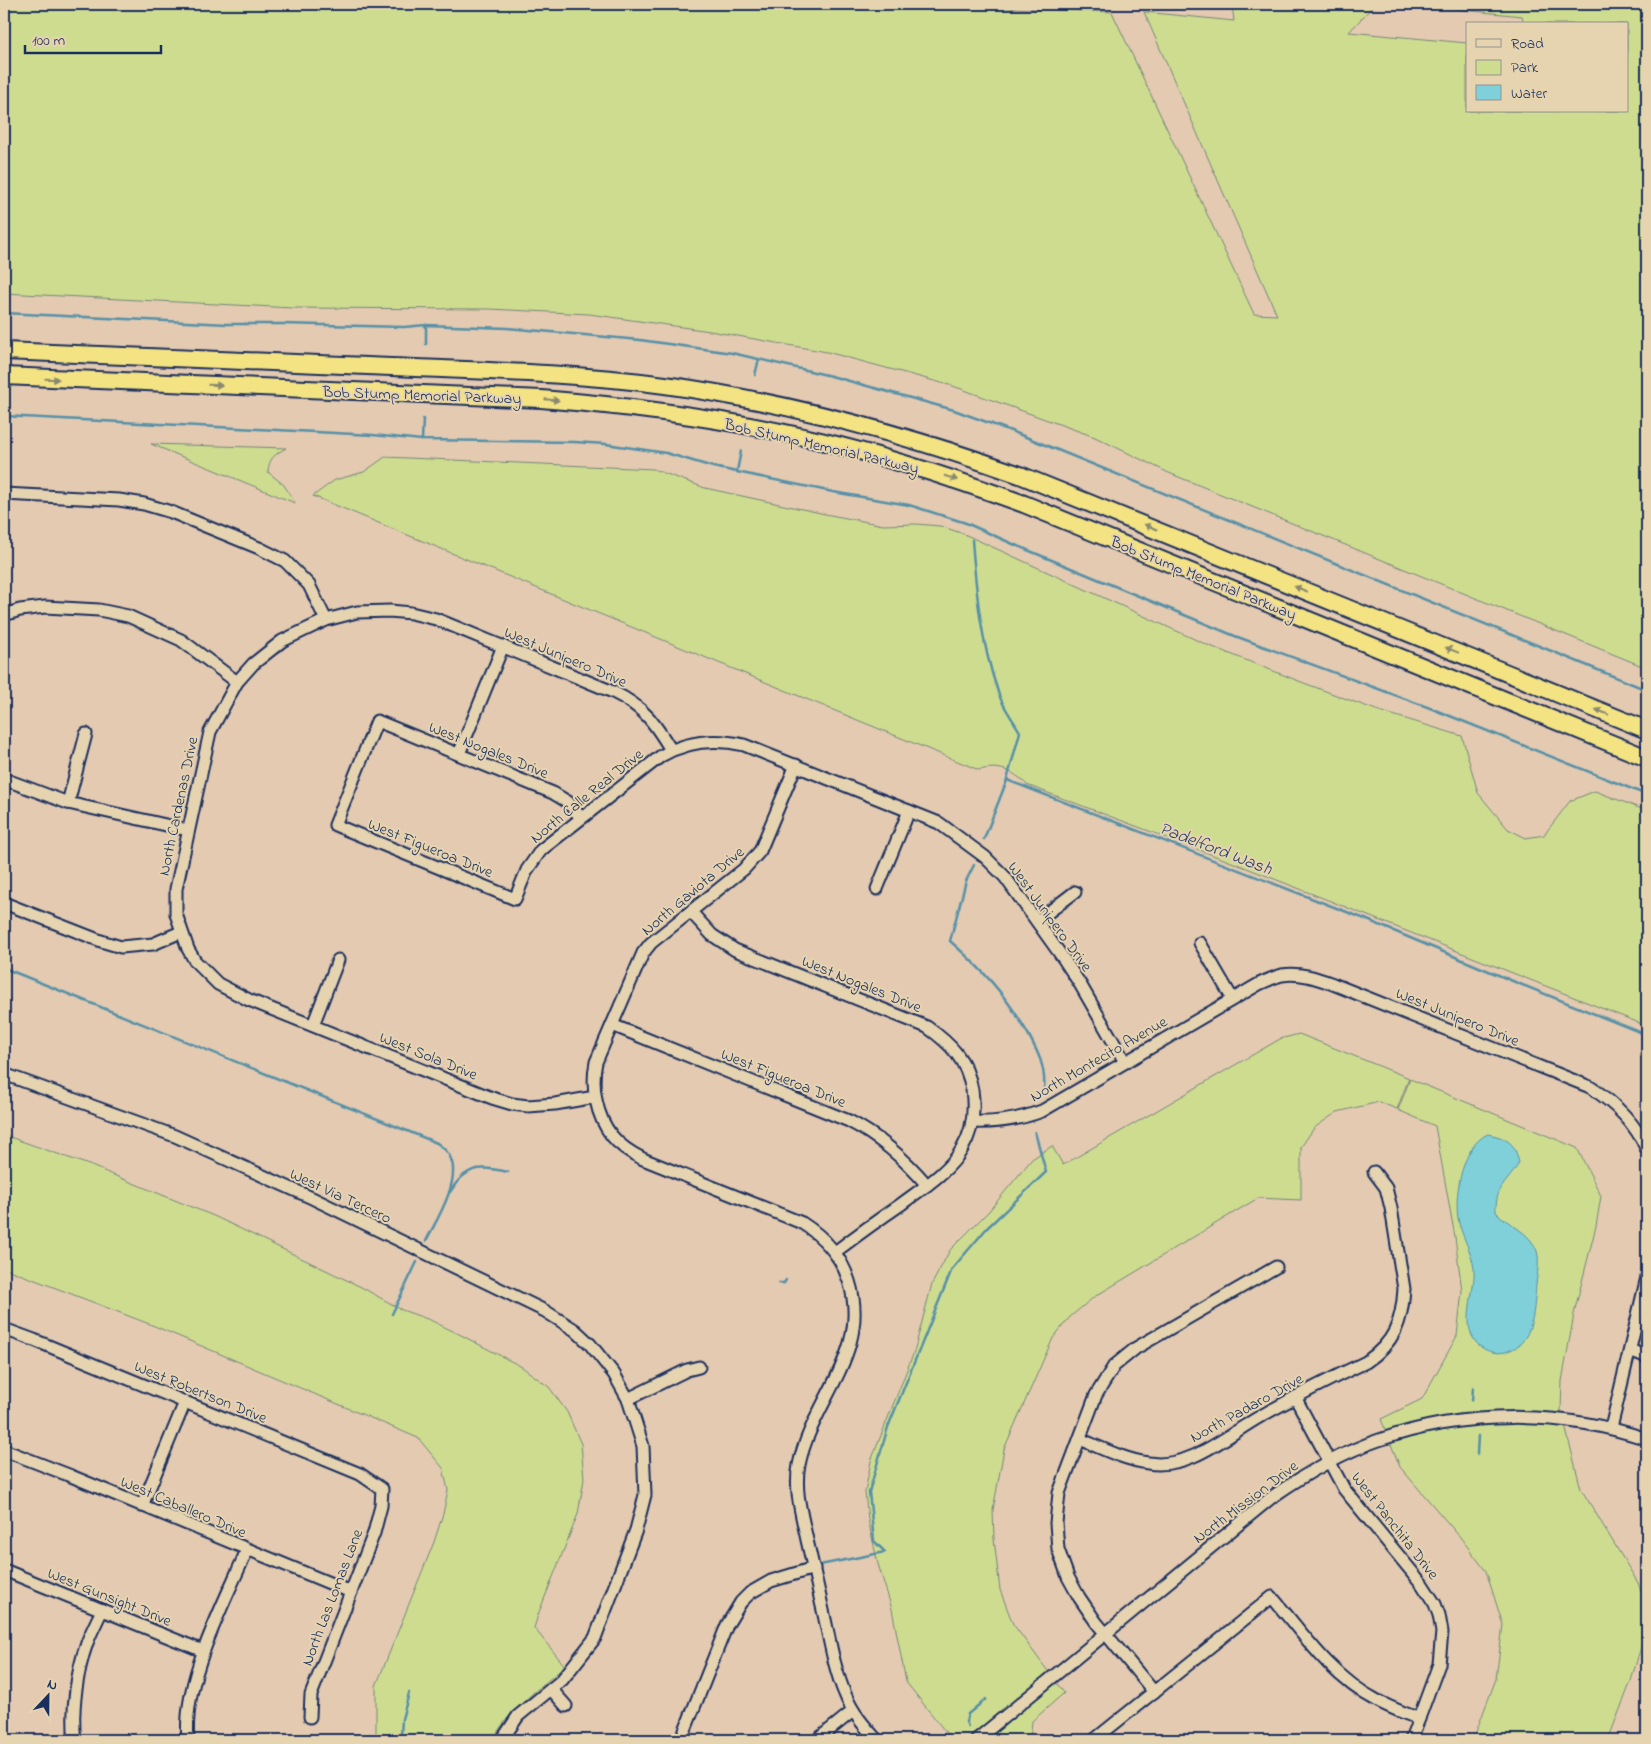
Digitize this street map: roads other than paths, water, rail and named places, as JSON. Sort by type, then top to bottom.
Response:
[{"type":"highway","name":"Bob Stump Memorial Parkway","points":[[4,351],[568,375],[696,390],[814,413],[931,444],[1020,475],[1647,730]]},
{"type":"highway","name":"Bob Stump Memorial Parkway","points":[[4,376],[541,399],[664,412],[801,436],[928,470],[1024,504],[1647,758]]},
{"type":"street","points":[[4,494],[119,500],[144,504],[171,512],[259,548],[285,562],[303,577],[316,596],[326,620]]},
{"type":"street","points":[[4,615],[20,610],[45,607],[99,610],[128,616],[181,640],[237,682]]},
{"type":"street","name":"West Junipero Drive","points":[[326,620],[369,611],[411,613],[436,619],[623,697],[651,718],[671,750],[702,741],[733,742],[796,765],[939,823],[985,857],[1005,877],[1080,984],[1125,1062]]},
{"type":"street","name":"North Cardenas Drive","points":[[181,932],[176,914],[176,889],[210,732],[237,682],[253,664],[282,641],[326,620]]},
{"type":"street","points":[[459,754],[503,646]]},
{"type":"street","name":"West Nogales Drive","points":[[335,825],[377,721],[553,793],[568,802],[582,818]]},
{"type":"street","points":[[68,803],[86,734]]},
{"type":"street","name":"North Calle Real Drive","points":[[515,899],[527,870],[541,850],[671,750]]},
{"type":"street","name":"North Gaviota Drive","points":[[595,1097],[596,1062],[644,954],[651,943],[744,869],[757,856],[765,842],[796,765]]},
{"type":"street","points":[[4,779],[68,803],[188,830]]},
{"type":"street","points":[[877,889],[909,811]]},
{"type":"street","name":"West Figueroa Drive","points":[[335,825],[515,899]]},
{"type":"street","points":[[1037,921],[1075,892]]},
{"type":"street","points":[[4,903],[100,942],[121,947],[153,944],[181,932]]},
{"type":"street","name":"West Nogales Drive","points":[[691,912],[712,935],[735,950],[916,1022],[942,1038],[956,1050],[965,1066],[974,1103],[972,1122],[963,1148],[957,1157],[927,1185],[835,1252]]},
{"type":"street","name":"West Sola Drive","points":[[181,932],[195,961],[218,984],[233,993],[492,1098],[512,1104],[540,1106],[595,1097]]},
{"type":"street","points":[[1200,943],[1232,998]]},
{"type":"street","points":[[313,1025],[338,960]]},
{"type":"street","name":"West Junipero Drive","points":[[1232,998],[1259,984],[1282,976],[1298,975],[1333,984],[1590,1087],[1609,1099],[1634,1125],[1647,1150]]},
{"type":"street","name":"North Montecito Avenue","points":[[972,1122],[1006,1122],[1042,1111],[1232,998]]},
{"type":"street","name":"West Figueroa Drive","points":[[612,1025],[849,1121],[894,1150],[927,1185]]},
{"type":"street","name":"West Via Tercero","points":[[4,1074],[175,1136],[312,1198],[545,1311],[575,1330],[590,1344],[614,1374],[628,1399],[643,1446],[645,1494],[636,1530],[595,1638],[562,1680],[518,1716],[502,1740]]},
{"type":"street","points":[[595,1097],[607,1128],[620,1144],[631,1152],[643,1159],[802,1223],[820,1236],[835,1252],[847,1274],[852,1289],[855,1321],[850,1347],[805,1442],[799,1466],[799,1500],[839,1678],[852,1711],[877,1740]]},
{"type":"street","name":"North Padaro Drive","points":[[1080,1439],[1114,1453],[1148,1463],[1176,1462],[1207,1449],[1259,1416],[1366,1362],[1381,1352],[1389,1342],[1400,1315],[1404,1289],[1386,1188],[1374,1172]]},
{"type":"street","points":[[1154,1692],[1104,1633],[1068,1578],[1058,1549],[1056,1523],[1059,1493],[1102,1384],[1114,1366],[1136,1348],[1276,1267]]},
{"type":"street","points":[[1611,1428],[1647,1277]]},
{"type":"street","name":"West Robertson Drive","points":[[4,1329],[360,1474],[382,1489]]},
{"type":"street","points":[[1630,1350],[1647,1357]]},
{"type":"street","points":[[628,1399],[687,1370],[699,1367]]},
{"type":"street","name":"West Panchita Drive","points":[[1296,1397],[1329,1462],[1351,1499],[1422,1584],[1435,1604],[1442,1632],[1441,1650],[1434,1679],[1411,1740]]},
{"type":"street","points":[[142,1506],[185,1402]]},
{"type":"street","name":"North Mission Drive","points":[[976,1740],[1272,1497],[1296,1480],[1329,1462],[1377,1440],[1400,1433],[1464,1420],[1514,1417],[1557,1419],[1611,1428],[1647,1439]]},
{"type":"street","name":"West Caballero Drive","points":[[4,1450],[351,1592]]},
{"type":"street","name":"North Las Lomas Lane","points":[[310,1717],[310,1695],[374,1533],[381,1506],[382,1489]]},
{"type":"street","points":[[188,1740],[186,1727],[192,1693],[203,1651],[247,1550]]},
{"type":"street","points":[[681,1740],[727,1625],[741,1602],[750,1593],[771,1581],[814,1568]]},
{"type":"street","name":"West Gunsight Drive","points":[[4,1570],[203,1651]]},
{"type":"street","points":[[1094,1740],[1272,1597],[1322,1657],[1344,1679],[1376,1700],[1419,1719]]},
{"type":"street","points":[[75,1740],[78,1678],[87,1643],[102,1610]]},
{"type":"street","points":[[551,1689],[566,1706]]},
{"type":"street","points":[[817,1740],[852,1711]]},
{"type":"water","points":[[1488,1134],[1501,1137],[1510,1142],[1519,1163],[1500,1190],[1496,1203],[1496,1212],[1530,1239],[1537,1251],[1538,1259],[1533,1314],[1528,1333],[1517,1347],[1500,1353],[1486,1350],[1477,1343],[1471,1334],[1469,1313],[1474,1269],[1459,1225],[1457,1208],[1459,1183],[1466,1158],[1479,1139]]},
{"type":"waterway","points":[[4,313],[227,324],[404,327],[426,325],[507,328],[640,340],[732,353],[831,376],[954,410],[1011,431],[1647,690]]},
{"type":"waterway","points":[[426,325],[426,344]]},
{"type":"waterway","points":[[755,375],[759,359]]},
{"type":"waterway","points":[[4,416],[373,435],[422,440],[606,444],[666,453],[713,467],[833,492],[909,505],[966,523],[1235,636],[1430,708],[1647,795]]},
{"type":"waterway","points":[[422,440],[423,419]]},
{"type":"waterway","points":[[737,471],[741,451]]},
{"type":"waterway","name":"Padelford Wash","points":[[972,540],[978,598],[987,655],[1000,697],[1020,732],[1007,780],[984,839]]},
{"type":"waterway","name":"Padelford Wash","points":[[1007,780],[1365,919],[1647,1035]]},
{"type":"waterway","points":[[974,865],[966,881],[950,941],[993,983],[1019,1018],[1038,1053],[1044,1074],[1044,1090]]},
{"type":"waterway","points":[[4,968],[437,1143],[449,1155],[453,1166],[453,1177],[441,1212],[426,1241]]},
{"type":"waterway","points":[[885,1552],[874,1541],[869,1492],[888,1427],[952,1269],[987,1228],[1046,1172],[1035,1132]]},
{"type":"waterway","points":[[450,1192],[456,1183],[468,1172],[481,1168],[508,1172]]},
{"type":"waterway","points":[[392,1314],[417,1262]]},
{"type":"waterway","points":[[779,1283],[784,1283],[786,1280]]},
{"type":"waterway","points":[[1472,1400],[1473,1388]]},
{"type":"waterway","points":[[1477,1454],[1478,1436]]},
{"type":"waterway","points":[[820,1565],[885,1552]]},
{"type":"waterway","points":[[401,1736],[402,1719],[409,1693]]},
{"type":"waterway","points":[[968,1726],[966,1722],[968,1714],[986,1699]]}]
